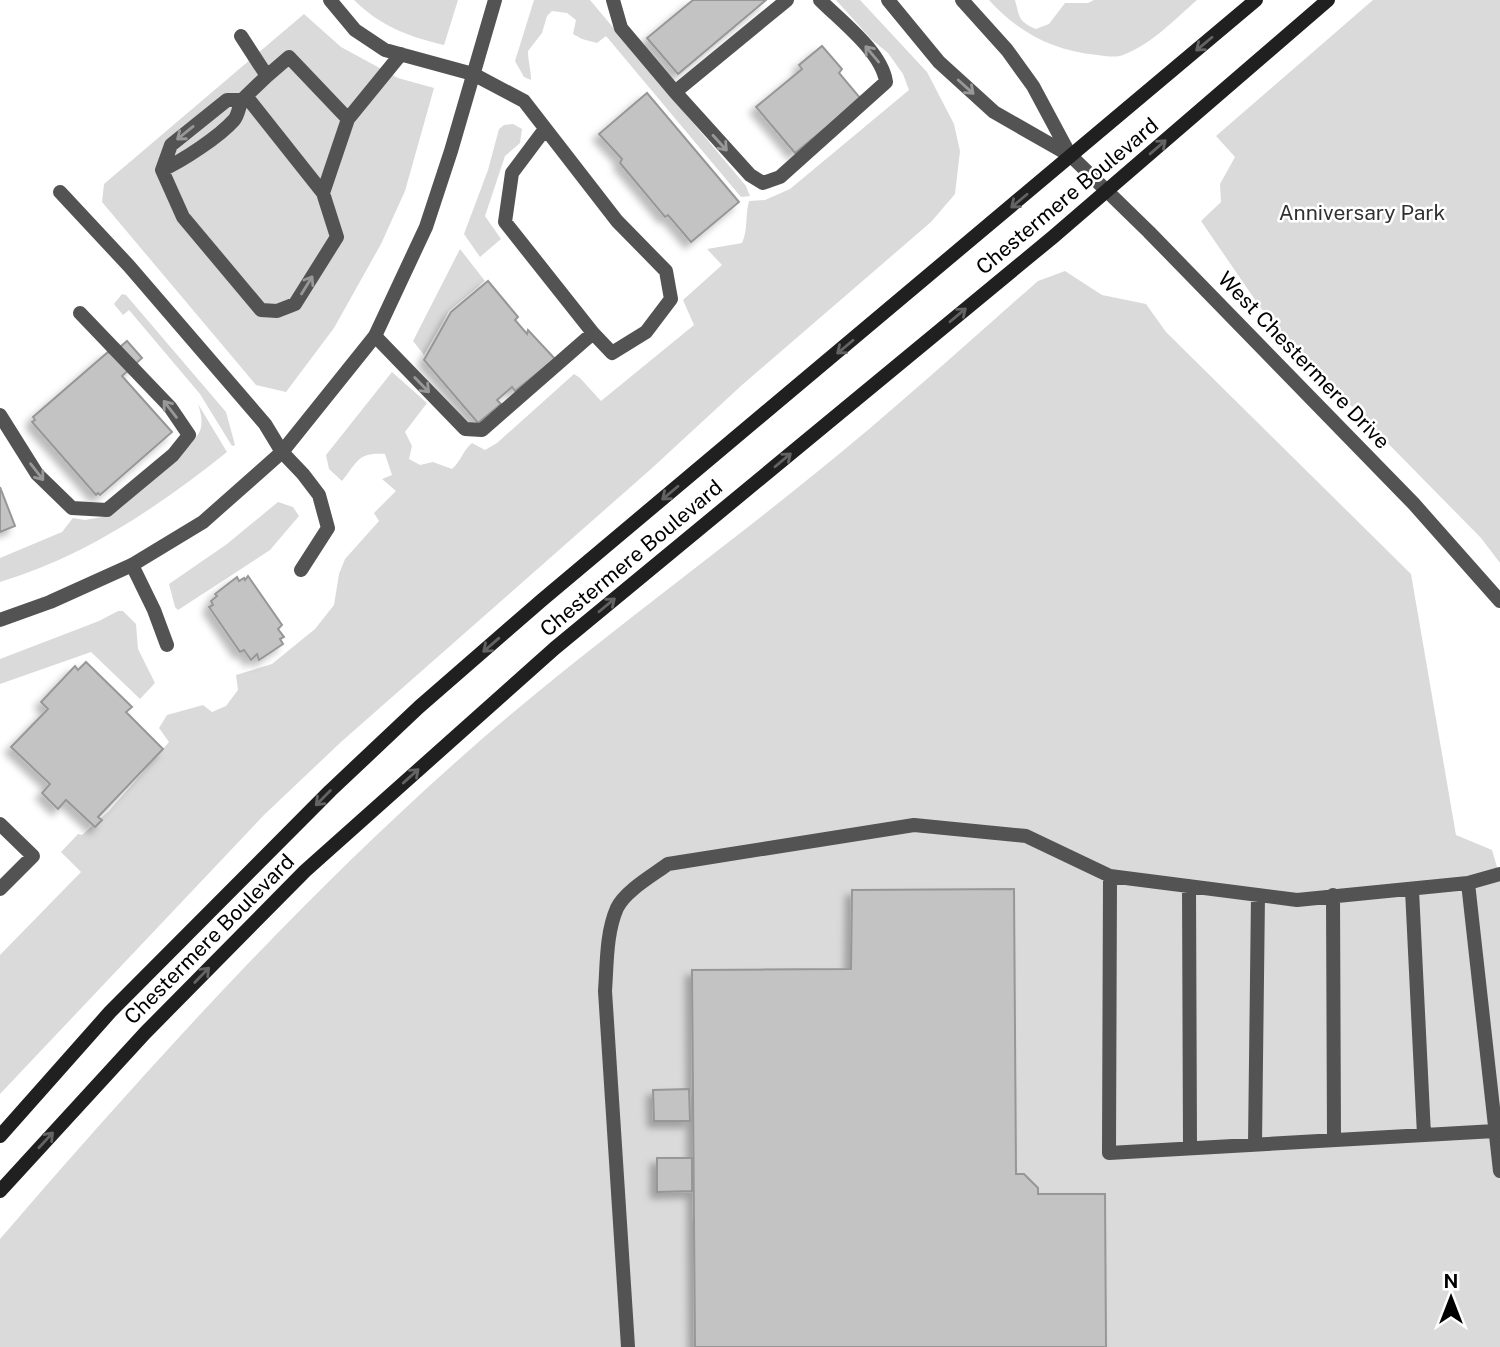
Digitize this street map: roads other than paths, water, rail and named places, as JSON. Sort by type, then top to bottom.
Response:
[{"type":"main road","name":"Chestermere Boulevard","points":[[0,1136],[110,1012],[330,791],[419,707],[553,591],[1256,0]]},
{"type":"main road","name":"Chestermere Boulevard","points":[[0,1191],[145,1033],[305,871],[555,648],[1106,191],[1328,0]]},
{"type":"street","points":[[330,0],[355,30],[385,50],[473,74],[524,101],[617,221],[666,271],[671,299],[646,332],[612,353],[505,222],[512,173],[545,129]]},
{"type":"street","points":[[0,620],[50,602],[132,565],[203,522],[282,452],[375,336],[426,227],[495,0]]},
{"type":"street","points":[[613,0],[621,28],[750,175],[763,183],[780,177],[886,82],[884,68],[860,39],[820,0]]},
{"type":"street","points":[[675,92],[787,0]]},
{"type":"street","name":"West Chestermere Drive","points":[[888,0],[939,62],[994,112],[1071,156],[1201,284],[1414,504],[1500,601]]},
{"type":"street","name":"West Chestermere Drive","points":[[962,0],[1007,50],[1033,86],[1071,156]]},
{"type":"street","points":[[240,36],[267,76]]},
{"type":"street","points":[[323,193],[348,119],[401,54]]},
{"type":"street","points":[[244,98],[323,193],[338,237],[295,304],[277,311],[261,310],[183,217],[162,170],[171,145],[227,100],[244,98],[289,57],[348,119]]},
{"type":"street","points":[[60,192],[129,266],[265,424],[282,452],[318,495],[328,528],[301,570]]},
{"type":"street","points":[[0,415],[37,474],[72,508],[107,510],[173,455],[188,435],[170,407],[80,313]]},
{"type":"street","points":[[375,336],[465,429],[482,430],[593,333]]},
{"type":"street","points":[[132,565],[154,610],[167,645]]},
{"type":"street","points":[[0,824],[33,856],[0,889]]},
{"type":"street","points":[[628,1347],[605,990],[608,945],[618,906],[637,886],[667,864],[914,825],[1026,836],[1110,876],[1297,900],[1468,883],[1500,874]]},
{"type":"street","points":[[1110,876],[1109,1153],[1495,1131]]},
{"type":"street","points":[[1468,883],[1500,1171]]},
{"type":"street","points":[[1189,886],[1190,1148]]},
{"type":"street","points":[[1412,890],[1424,1135]]},
{"type":"street","points":[[1255,1144],[1258,895]]},
{"type":"street","points":[[1333,895],[1334,1139]]},
{"type":"park label","name":"Anniversary Park","points":[[1362,212]]}]
